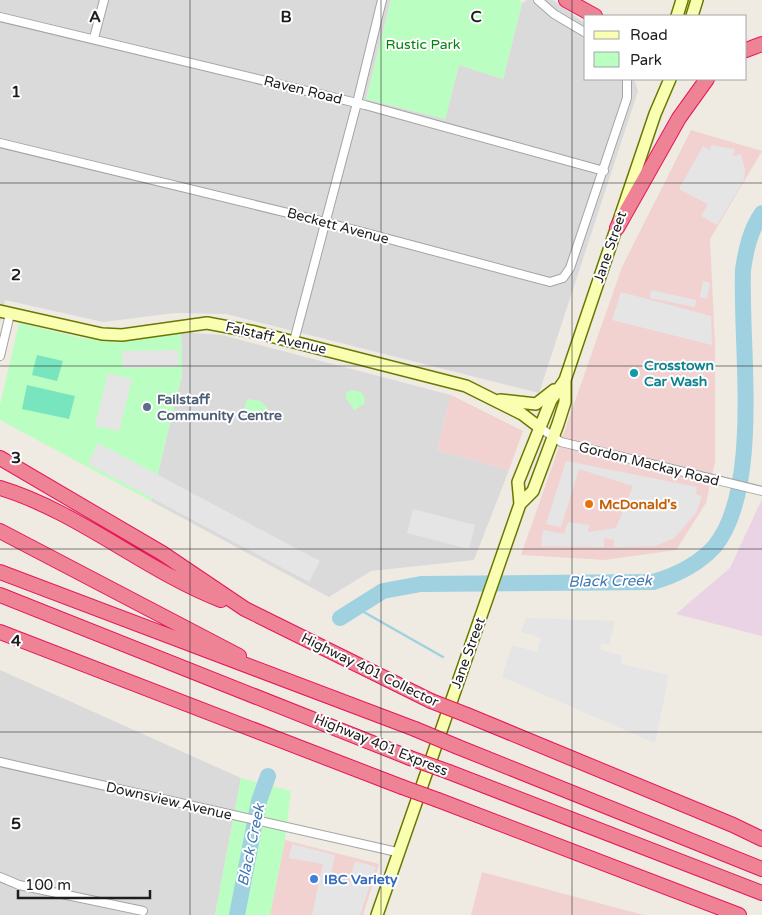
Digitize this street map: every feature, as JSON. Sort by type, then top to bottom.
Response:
[{"type":"highway","points":[[566,0],[593,15]]},
{"type":"highway","points":[[747,50],[762,44]]},
{"type":"highway","points":[[617,228],[679,118],[706,80]]},
{"type":"highway","name":"Highway 401 Collector","points":[[0,458],[162,553],[244,610],[432,700],[733,825],[762,839]]},
{"type":"highway","points":[[0,488],[18,493],[61,514],[194,590],[244,610]]},
{"type":"highway","points":[[0,531],[222,646],[265,672]]},
{"type":"highway","name":"Highway 401 Express","points":[[0,572],[414,729],[762,869]]},
{"type":"highway","name":"Highway 401 Express","points":[[0,595],[410,758],[762,894]]},
{"type":"highway","points":[[0,632],[739,915]]},
{"type":"highway","points":[[733,825],[762,831]]},
{"type":"main road","points":[[677,15],[682,0]]},
{"type":"main road","points":[[692,15],[697,0]]},
{"type":"main road","name":"Jane Street","points":[[377,915],[397,852],[490,594],[520,504],[518,482],[551,400],[565,380],[654,114],[662,80]]},
{"type":"main road","name":"Jane Street","points":[[654,114],[670,80]]},
{"type":"main road","name":"Falstaff Avenue","points":[[5,312],[102,334],[122,335],[207,322],[294,341],[466,386],[494,399],[539,427]]},
{"type":"main road","points":[[494,399],[536,404],[546,398],[565,380]]},
{"type":"main road","name":"Jane Street","points":[[520,504],[533,491],[554,437],[565,402],[565,380]]},
{"type":"street","points":[[94,38],[104,0]]},
{"type":"street","points":[[294,341],[357,103],[382,0]]},
{"type":"street","points":[[538,0],[554,14],[584,32]]},
{"type":"street","name":"Raven Road","points":[[0,16],[357,103],[604,170]]},
{"type":"street","points":[[604,170],[628,98],[627,80]]},
{"type":"street","name":"Beckett Avenue","points":[[0,143],[325,222],[550,282],[557,281],[567,274],[570,268],[604,170]]},
{"type":"street","points":[[0,356],[5,312]]},
{"type":"street","name":"Gordon Mackay Road","points":[[539,427],[561,442],[758,491]]},
{"type":"street","name":"Downsview Avenue","points":[[0,762],[397,852]]},
{"type":"street","points":[[0,877],[19,885],[143,911]]},
{"type":"shaded area","points":[[0,0],[391,0],[366,99],[445,119],[459,65],[503,79],[522,3],[527,0],[553,0],[584,23],[584,80],[634,80],[638,91],[539,393],[226,314],[175,313],[103,322],[5,300],[0,323]]},
{"type":"shaded area","points":[[691,130],[762,151],[710,239],[715,343],[715,462],[706,503],[676,550],[605,560],[521,555],[622,267]]},
{"type":"shaded area","points":[[711,145],[735,149],[733,156],[741,154],[745,170],[744,180],[717,225],[701,216],[708,204],[679,189],[703,146],[710,150]]},
{"type":"shaded area","points":[[703,281],[710,283],[707,299],[700,297]]},
{"type":"shaded area","points":[[651,290],[696,300],[695,307],[650,298]]},
{"type":"shaded area","points":[[621,292],[711,316],[712,345],[612,320]]},
{"type":"shaded area","points":[[181,332],[222,335],[451,395],[437,450],[509,470],[474,560],[371,571],[329,597],[151,501],[182,375]]},
{"type":"shaded area","points":[[178,350],[179,367],[123,368],[122,351]]},
{"type":"shaded area","points":[[108,373],[132,379],[119,431],[95,426]]},
{"type":"shaded area","points":[[451,395],[523,431],[509,470],[437,450]]},
{"type":"shaded area","points":[[98,443],[320,561],[309,582],[88,464]]},
{"type":"shaded area","points":[[566,461],[697,487],[696,494],[702,496],[696,513],[674,538],[656,546],[614,547],[614,540],[604,538],[604,547],[541,546],[543,530],[564,534],[568,522],[589,525],[588,532],[616,528],[633,486],[579,469],[561,527],[546,524]]},
{"type":"shaded area","points":[[762,499],[762,636],[676,614],[730,568]]},
{"type":"shaded area","points":[[413,509],[475,525],[469,549],[407,533]]},
{"type":"shaded area","points":[[526,618],[615,621],[609,645],[602,643],[600,649],[622,656],[621,664],[669,675],[655,743],[502,677],[512,645],[537,652],[541,638],[521,632]]},
{"type":"shaded area","points":[[0,670],[241,778],[215,915],[0,915]]},
{"type":"shaded area","points":[[285,840],[379,864],[363,915],[270,915]]},
{"type":"shaded area","points":[[292,844],[335,855],[330,878],[349,884],[355,861],[376,867],[360,915],[312,915],[323,864],[289,858]]},
{"type":"shaded area","points":[[482,872],[644,915],[471,915]]},
{"type":"green space","name":"Rustic Park","points":[[391,0],[519,0],[522,3],[503,79],[459,65],[445,119],[366,99]]},
{"type":"green space","points":[[19,323],[82,338],[121,342],[181,332],[182,375],[151,501],[0,420],[0,405]]},
{"type":"green space","points":[[37,355],[63,361],[57,381],[32,375]]},
{"type":"green space","points":[[27,385],[75,396],[69,419],[22,409]]},
{"type":"green space","points":[[352,390],[361,392],[365,398],[364,404],[354,410],[346,398],[346,393]]},
{"type":"green space","points":[[247,399],[261,401],[268,409],[253,418],[245,416],[243,413]]},
{"type":"green space","points":[[241,778],[291,791],[285,840],[270,915],[215,915]]},
{"type":"waterway","name":"Black Creek","points":[[340,618],[383,591],[421,584],[653,582],[670,576],[702,559],[715,546],[730,520],[739,489],[744,453],[746,414],[743,270],[749,240],[762,213]]},
{"type":"waterway","points":[[355,607],[443,657]]},
{"type":"waterway","name":"Black Creek","points":[[237,915],[259,801],[268,776]]},
{"type":"place","name":"Crosstown Car Wash","points":[[634,373]]},
{"type":"place","name":"Failstaff Community Centre","points":[[147,407]]},
{"type":"place","name":"McDonald's","points":[[589,504]]},
{"type":"place","name":"IBC Variety","points":[[314,879]]}]
